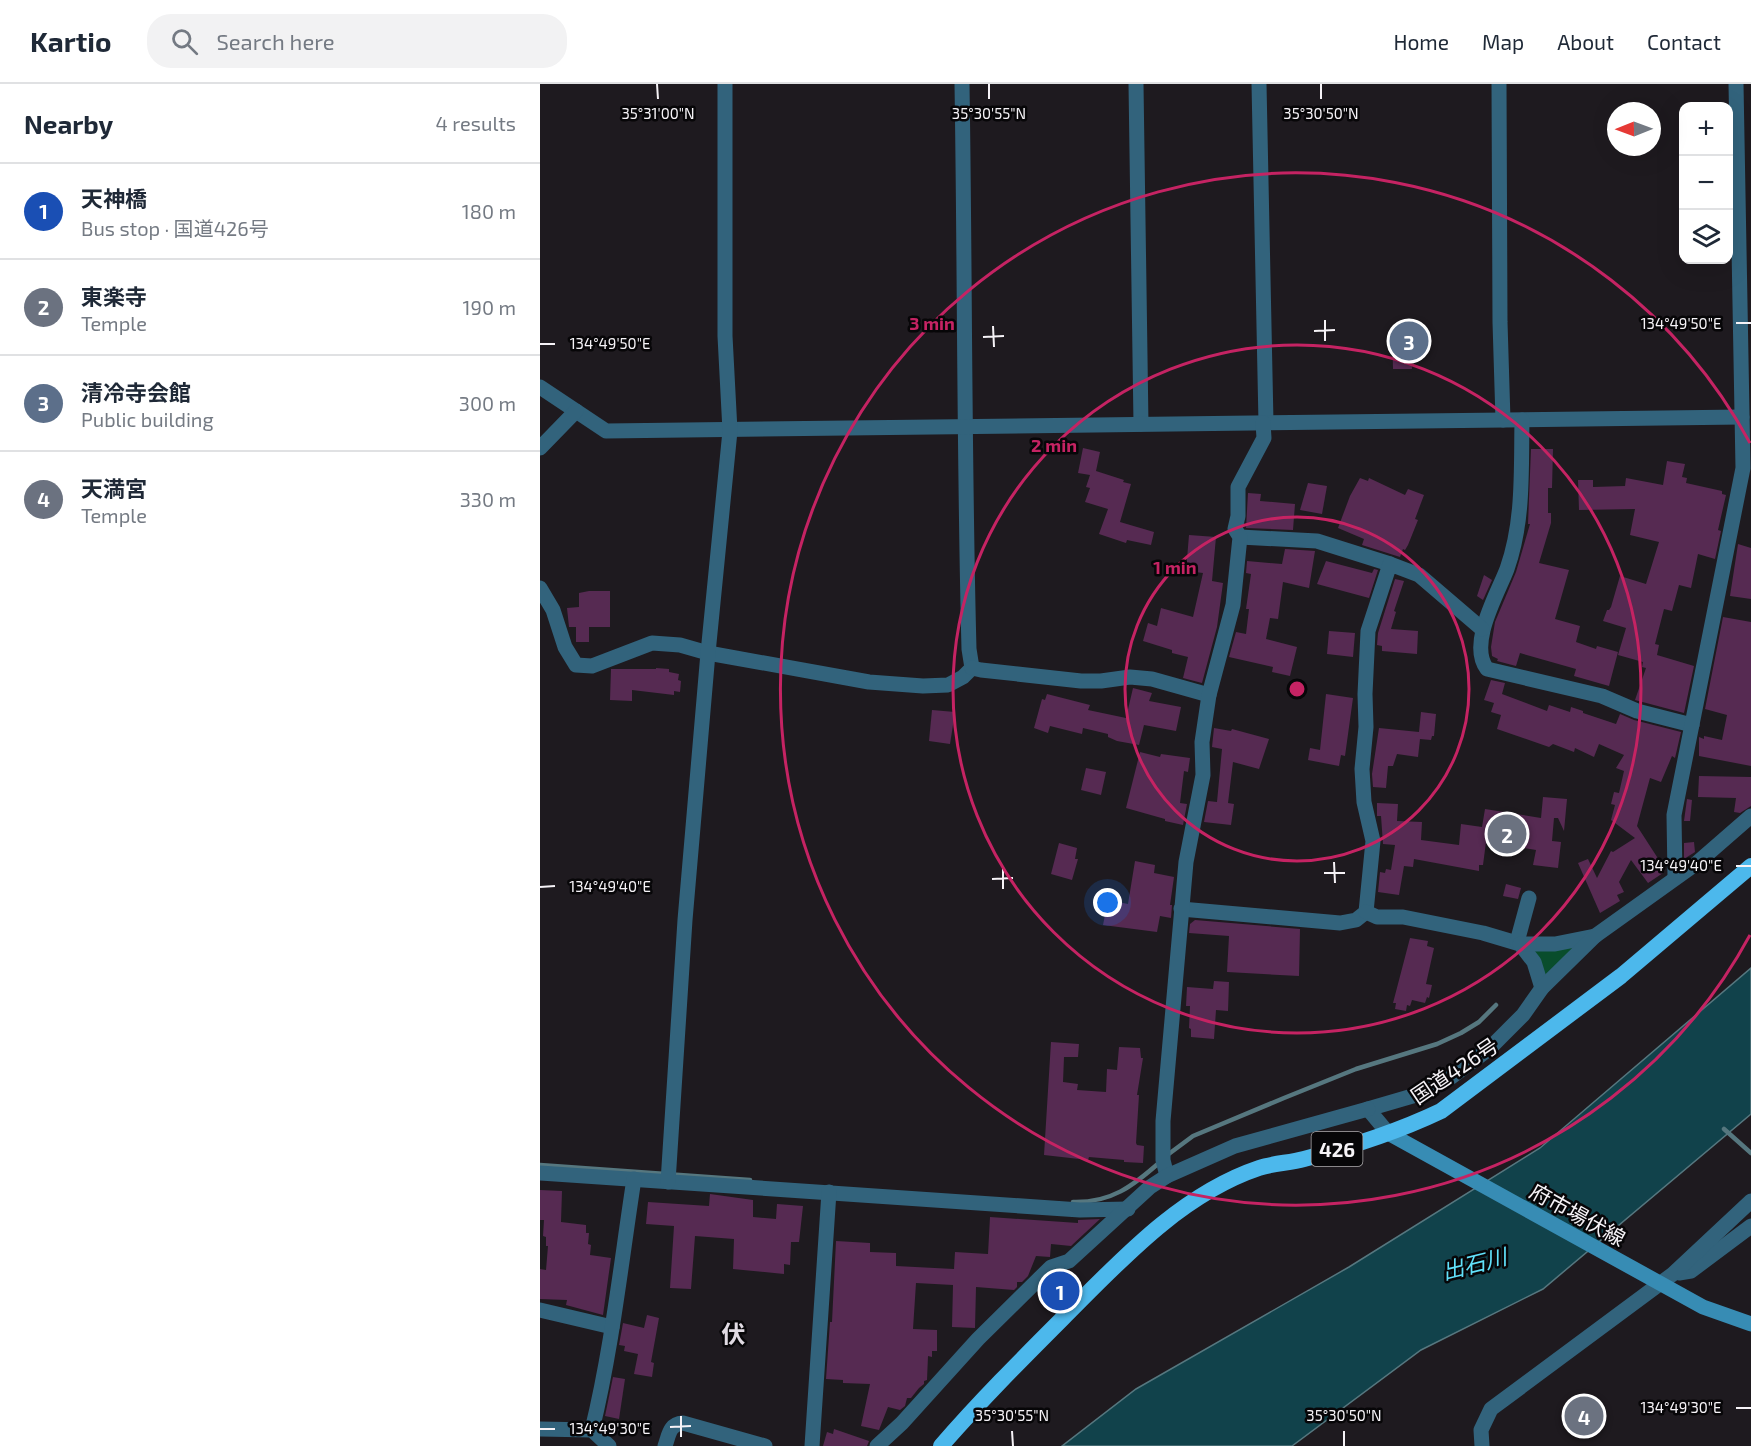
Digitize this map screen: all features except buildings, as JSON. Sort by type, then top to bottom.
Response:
[{"type":"highway","name":"国道426号","points":[[941,1446],[975,1407],[1116,1266],[1164,1222],[1211,1191],[1260,1168],[1304,1159],[1388,1133],[1441,1111],[1621,976],[1751,866]]},
{"type":"main road","name":"府市場伏線","points":[[1388,1133],[1703,1307],[1751,1324]]},
{"type":"street","points":[[668,1182],[685,920],[730,431],[725,336],[725,84]]},
{"type":"street","points":[[962,84],[967,426],[965,498],[969,649],[972,668]]},
{"type":"street","points":[[1136,84],[1141,424]]},
{"type":"street","points":[[1167,1176],[1163,1160],[1163,1121],[1186,862],[1203,775],[1202,742],[1209,695],[1233,604],[1240,537],[1235,529],[1238,516],[1238,487],[1264,438],[1259,84]]},
{"type":"street","points":[[1499,84],[1503,420]]},
{"type":"street","points":[[1675,877],[1674,816],[1743,468],[1745,420],[1736,84]]},
{"type":"street","points":[[540,387],[606,431],[1503,420],[1745,420]]},
{"type":"street","points":[[540,448],[576,411]]},
{"type":"street","points":[[1522,420],[1519,524],[1507,568],[1482,629],[1483,662],[1487,669],[1602,696],[1637,711],[1692,725]]},
{"type":"street","points":[[1240,537],[1317,541],[1419,575],[1482,629]]},
{"type":"street","points":[[1181,909],[1341,923],[1356,920],[1366,912],[1373,842],[1364,802],[1362,769],[1366,727],[1368,631],[1390,564]]},
{"type":"street","points":[[540,588],[554,610],[565,647],[576,665],[592,666],[652,643],[680,645],[868,682],[938,687],[948,685],[963,677],[972,668]]},
{"type":"street","points":[[972,668],[1081,681],[1130,677],[1152,679],[1209,695]]},
{"type":"street","points":[[877,1446],[902,1423],[978,1339],[1051,1267],[1069,1261],[1150,1187],[1167,1176],[1235,1146],[1416,1095],[1450,1078],[1495,1043],[1523,1015],[1542,988],[1595,936],[1697,862],[1751,816]]},
{"type":"street","points":[[1519,943],[1529,898]]},
{"type":"street","points":[[1366,912],[1377,917],[1403,917],[1483,933],[1519,943],[1563,943],[1595,936]]},
{"type":"street","points":[[1519,943],[1534,962],[1542,988]]},
{"type":"street","points":[[1368,1109],[1388,1133]]},
{"type":"street","points":[[540,1173],[1068,1209],[1128,1209]]},
{"type":"street","points":[[592,1430],[601,1393],[634,1179]]},
{"type":"street","points":[[812,1446],[829,1192]]},
{"type":"street","points":[[1482,1446],[1481,1430],[1491,1409],[1673,1274],[1751,1201]]},
{"type":"street","points":[[1673,1274],[1691,1271],[1751,1226]]},
{"type":"street","points":[[540,1310],[612,1327]]},
{"type":"street","points":[[665,1446],[671,1428],[683,1423],[765,1446]]},
{"type":"street","points":[[540,1429],[592,1430],[609,1446]]},
{"type":"green space","points":[[1578,945],[1545,975],[1532,947]]},
{"type":"water","name":"出石川","points":[[1751,968],[1751,1114],[1543,1289],[1421,1350],[1292,1446],[1062,1446],[1136,1389],[1349,1267],[1540,1148]]},
{"type":"waterway","points":[[1166,1156],[1193,1136],[1284,1098],[1356,1069],[1437,1044],[1479,1022],[1496,1005]]},
{"type":"waterway","points":[[1724,1129],[1751,1153]]},
{"type":"waterway","points":[[1073,1202],[1099,1200],[1121,1191],[1160,1162]]},
{"type":"waterway","points":[[540,1165],[750,1180]]},
{"type":"place","name":"清冷寺会館","points":[[1409,341]]},
{"type":"place","name":"東楽寺","points":[[1507,834]]},
{"type":"place","name":"天神橋","points":[[1060,1291]]},
{"type":"place","name":"天満宮","points":[[1584,1416]]},
{"type":"district","name":"伏","points":[[733,1333]]}]
